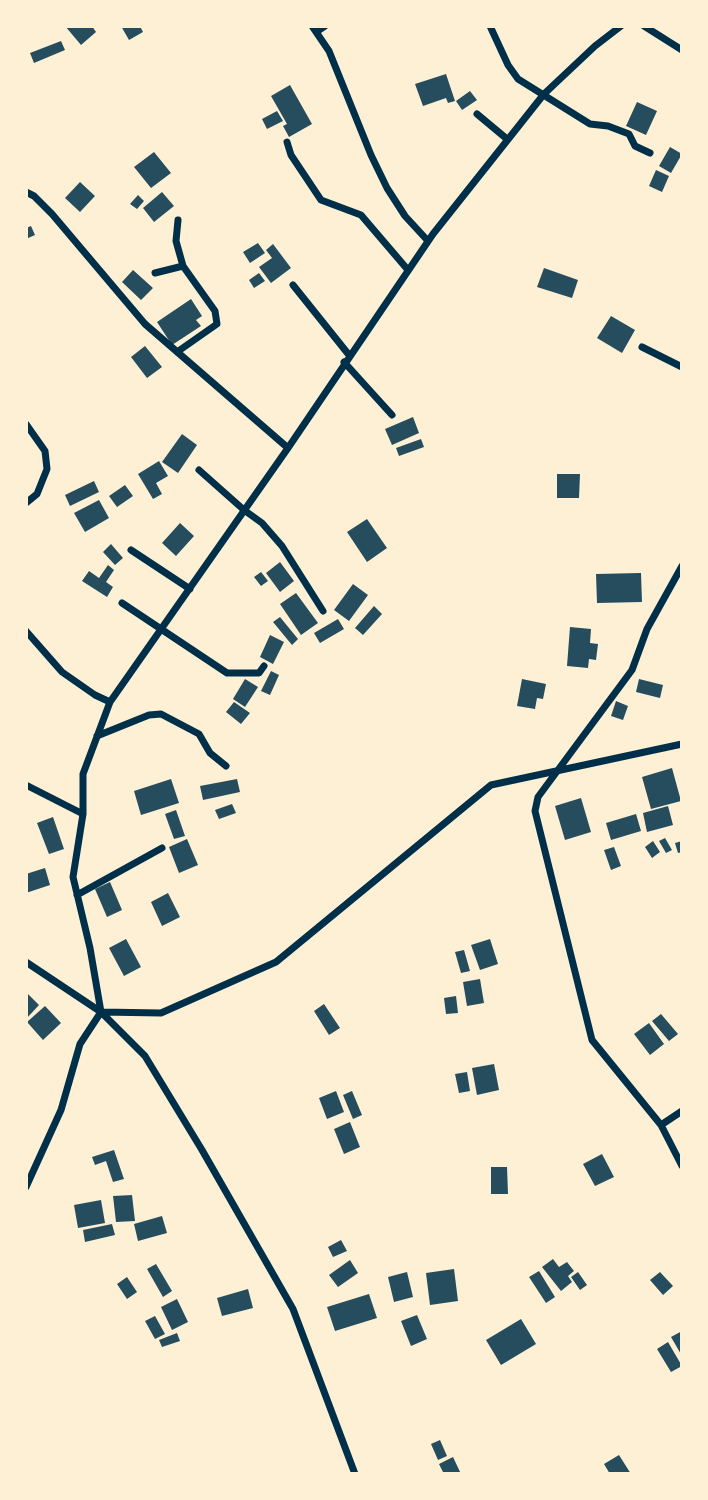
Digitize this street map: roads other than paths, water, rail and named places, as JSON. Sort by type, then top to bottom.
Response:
[{"type":"street","points":[[325,26],[314,29],[329,51],[370,155],[405,216],[428,241]]},
{"type":"street","points":[[491,26],[508,65],[518,79],[590,124],[608,126],[629,134],[635,146],[650,153]]},
{"type":"street","points":[[26,1187],[61,1110],[80,1044],[101,1012],[73,877],[83,814],[83,774],[110,702],[288,448],[428,241],[544,94],[595,46],[621,26]]},
{"type":"street","points":[[644,26],[682,50]]},
{"type":"street","points":[[477,114],[507,139]]},
{"type":"street","points":[[287,142],[290,155],[321,200],[361,215],[408,270]]},
{"type":"street","points":[[26,192],[34,196],[52,214],[145,324],[288,448]]},
{"type":"street","points":[[177,352],[216,324],[215,311],[183,266],[176,241],[178,220]]},
{"type":"street","points":[[155,273],[183,266]]},
{"type":"street","points":[[293,285],[349,355]]},
{"type":"street","points":[[642,347],[682,366]]},
{"type":"street","points":[[344,362],[391,415]]},
{"type":"street","points":[[26,424],[46,451],[47,469],[37,495],[26,503]]},
{"type":"street","points":[[199,470],[262,523],[282,545],[323,611]]},
{"type":"street","points":[[131,550],[190,589]]},
{"type":"street","points":[[682,566],[647,629],[632,670],[538,797],[535,811],[592,1040],[661,1125],[682,1166]]},
{"type":"street","points":[[122,603],[227,673],[259,673],[264,666]]},
{"type":"street","points":[[26,631],[62,672],[110,702]]},
{"type":"street","points":[[97,736],[149,715],[161,714],[199,734],[210,753],[226,766]]},
{"type":"street","points":[[101,1012],[161,1013],[276,962],[491,785],[682,744]]},
{"type":"street","points":[[26,785],[83,814]]},
{"type":"street","points":[[77,895],[162,848]]},
{"type":"street","points":[[26,962],[101,1012],[145,1056],[293,1309],[355,1474]]},
{"type":"street","points":[[661,1125],[682,1111]]}]
